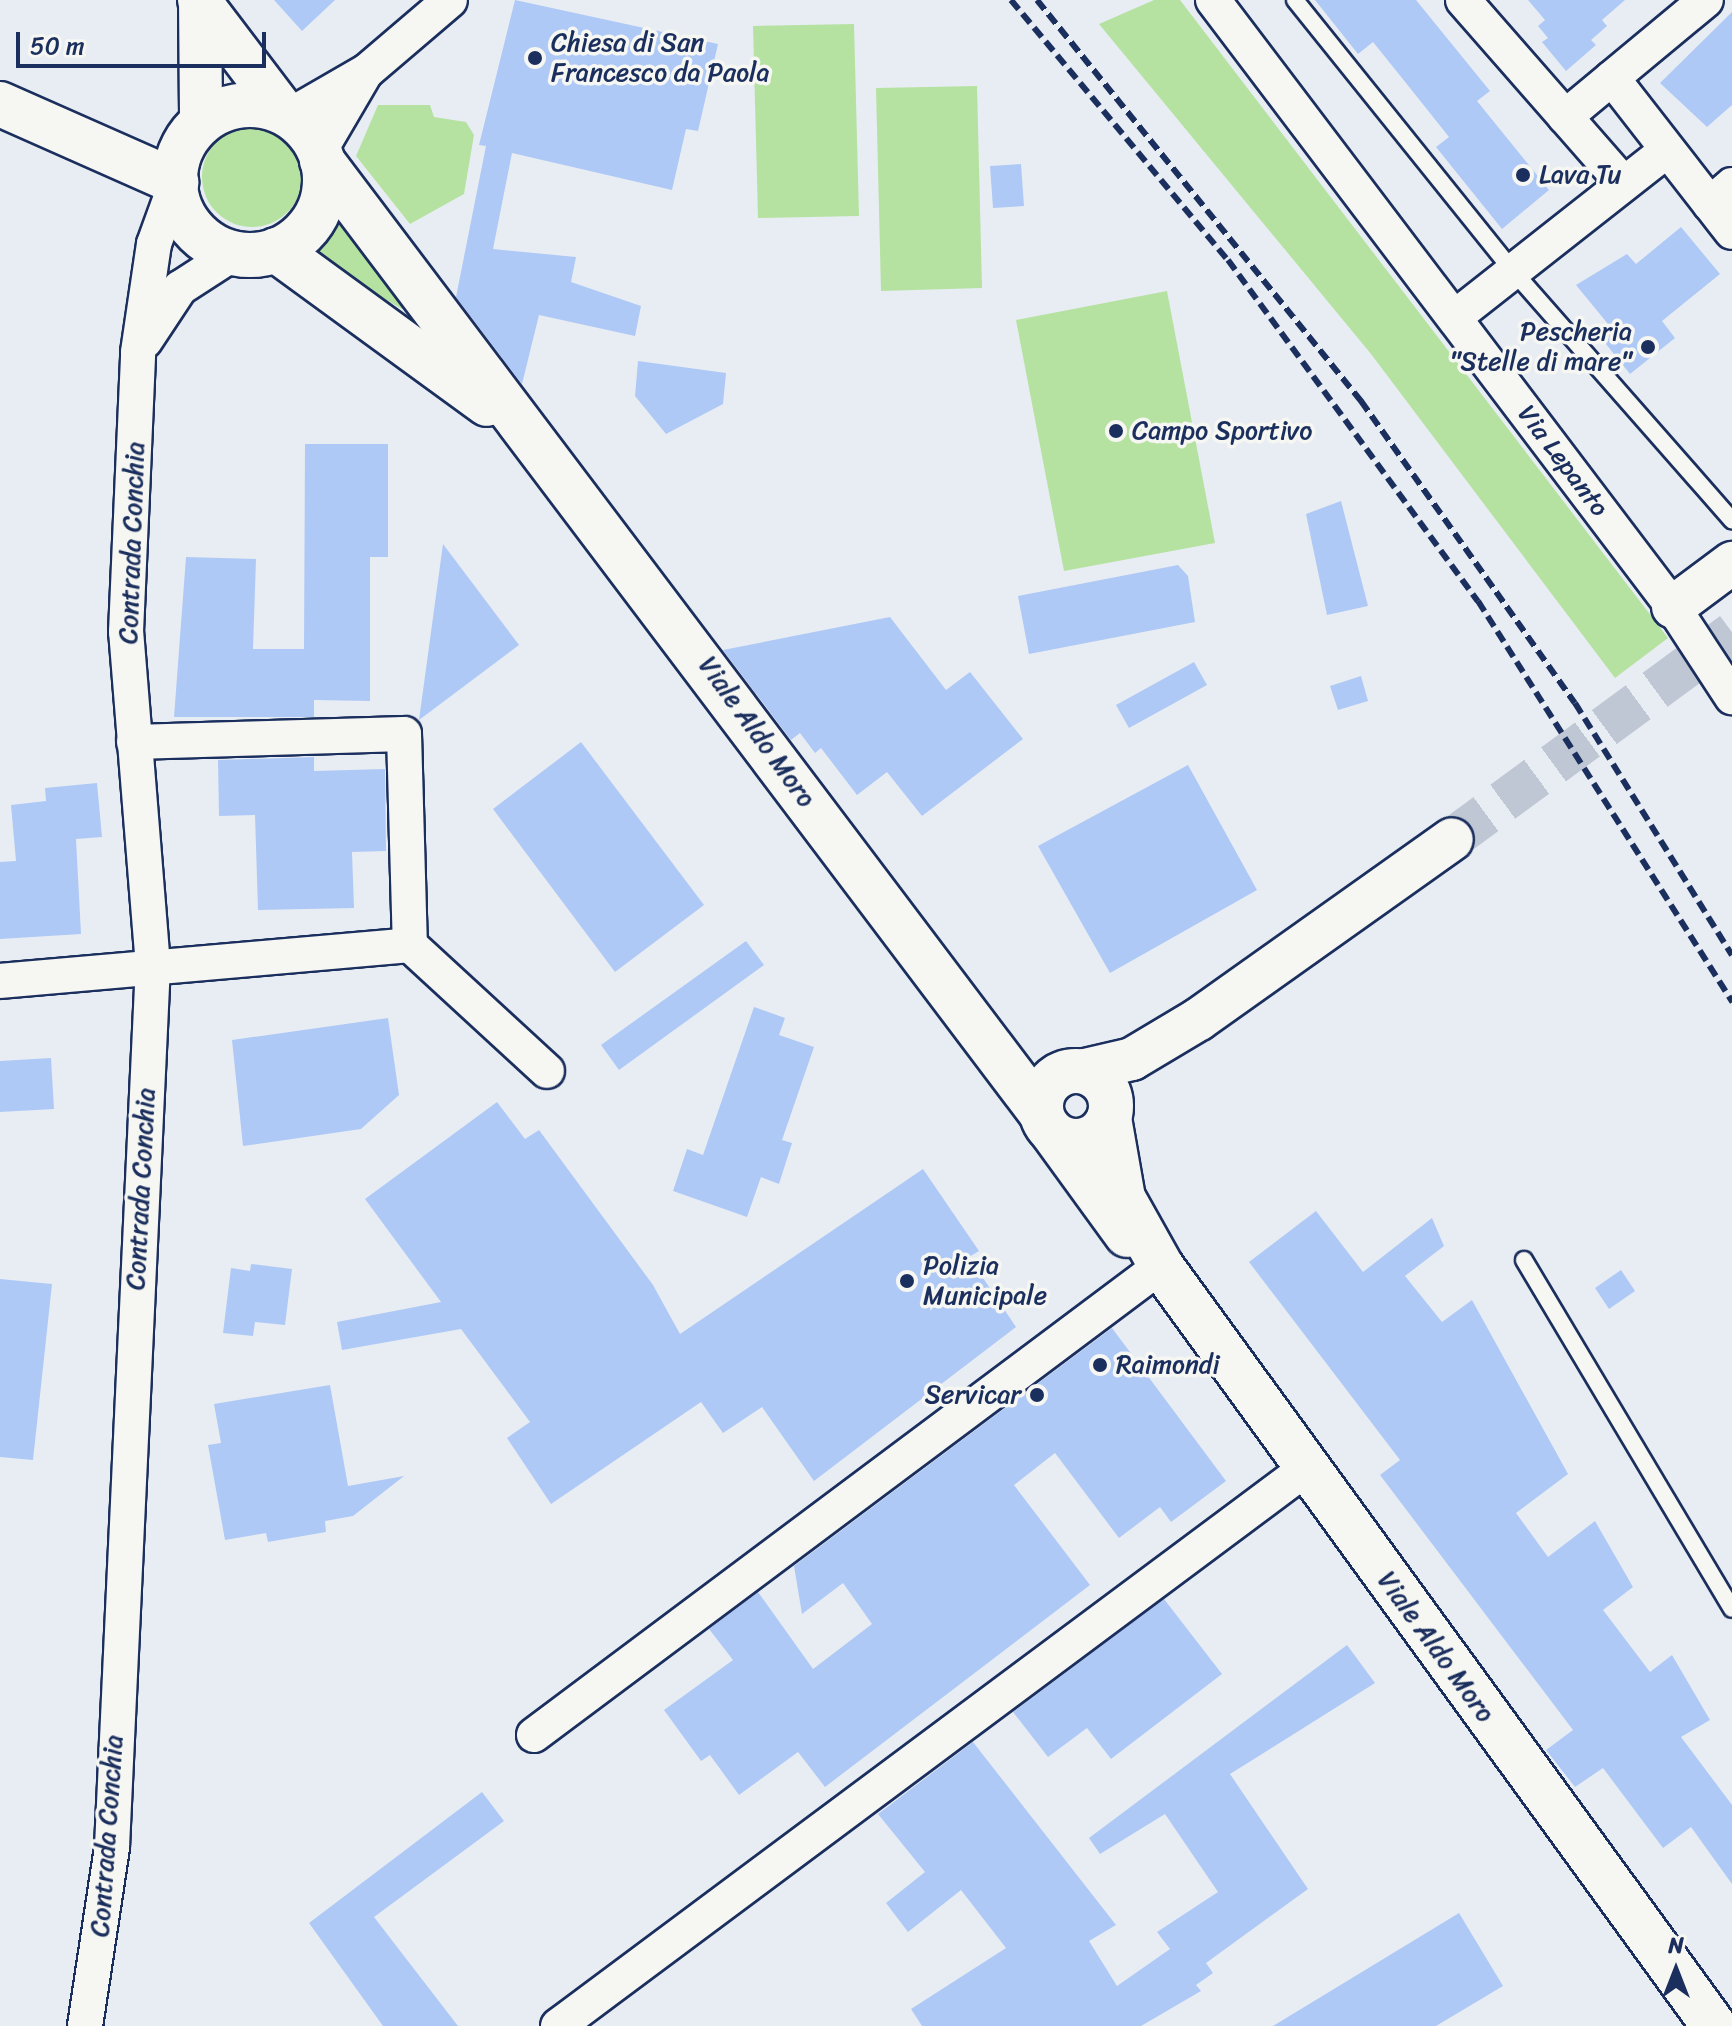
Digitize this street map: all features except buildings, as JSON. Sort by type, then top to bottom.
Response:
[{"type":"main road","points":[[0,104],[55,123],[104,134],[197,128],[240,105],[286,114],[320,157],[326,181],[312,223],[276,250],[234,253],[194,229],[176,184],[55,123]]},
{"type":"main road","points":[[176,184],[197,128]]},
{"type":"main road","name":"Viale Aldo Moro","points":[[320,157],[951,990],[1129,1239],[1161,1266]]},
{"type":"main road","name":"Viale Aldo Moro","points":[[276,250],[440,364],[562,474]]},
{"type":"main road","name":"Viale Aldo Moro","points":[[951,990],[1002,1038],[1076,1071]]},
{"type":"main road","points":[[1076,1071],[1100,1080],[1110,1113],[1087,1139],[1047,1123],[1044,1090],[1076,1071]]},
{"type":"main road","name":"Viale Aldo Moro","points":[[1110,1113],[1123,1198],[1161,1266],[1714,2026]]},
{"type":"street","points":[[200,0],[286,114],[367,71],[450,0]]},
{"type":"street","points":[[197,128],[200,0]]},
{"type":"street","points":[[1463,0],[1624,184]]},
{"type":"street","points":[[1565,117],[1706,0]]},
{"type":"street","name":"Via Lepanto","points":[[1215,1],[1673,607],[1732,697]]},
{"type":"street","points":[[320,157],[367,71]]},
{"type":"street","points":[[1612,78],[1667,150],[1721,195],[1732,232]]},
{"type":"street","points":[[1455,317],[1667,150]]},
{"type":"street","name":"Contrada Conchia","points":[[85,2026],[112,1847],[153,966],[126,632],[138,352],[154,244],[176,184]]},
{"type":"street","points":[[138,352],[180,288],[234,253]]},
{"type":"street","points":[[1673,607],[1732,563]]},
{"type":"street","points":[[134,742],[404,734],[410,945],[547,1071]]},
{"type":"street","points":[[1076,1071],[1132,1059],[1199,1019],[1452,839]]},
{"type":"street","points":[[0,981],[410,945]]},
{"type":"street","points":[[1110,1113],[1199,1019]]},
{"type":"street","points":[[534,1735],[1161,1266]]},
{"type":"street","points":[[558,2026],[1307,1468]]},
{"type":"lane","points":[[1295,0],[1513,271],[1732,520]]},
{"type":"lane","points":[[1524,1260],[1732,1609]]},
{"type":"green space","points":[[1154,0],[1180,0],[1668,638],[1615,678],[1371,354],[1099,24]]},
{"type":"green space","points":[[854,24],[859,216],[758,218],[753,26]]},
{"type":"green space","points":[[977,86],[982,288],[881,291],[876,88]]},
{"type":"green space","points":[[378,105],[430,105],[434,117],[466,122],[474,135],[464,194],[410,224],[356,156]]},
{"type":"green space","points":[[252,127],[280,135],[294,149],[302,177],[294,205],[280,219],[252,227],[224,219],[210,205],[202,177],[210,149],[224,135]]},
{"type":"green space","points":[[349,212],[449,351],[409,313],[313,258]]},
{"type":"green space","name":"Campo Sportivo","points":[[1167,291],[1215,543],[1064,571],[1016,320]]},
{"type":"tunnel","points":[[1452,839],[1732,633]]},
{"type":"railway","points":[[1011,0],[1228,260],[1478,601],[1732,1002]]},
{"type":"railway","points":[[1037,0],[1361,401],[1575,703],[1732,955]]},
{"type":"place","name":"Chiesa di San Francesco da Paola","points":[[535,58]]},
{"type":"place","name":"Lava Tu","points":[[1523,175]]},
{"type":"place","name":"Pescheria \"Stelle di mare\"","points":[[1648,347]]},
{"type":"place","name":"Campo Sportivo","points":[[1116,431]]},
{"type":"place","name":"Polizia Municipale","points":[[907,1281]]},
{"type":"place","name":"Raimondi","points":[[1100,1365]]},
{"type":"place","name":"Servicar","points":[[1037,1395]]}]
